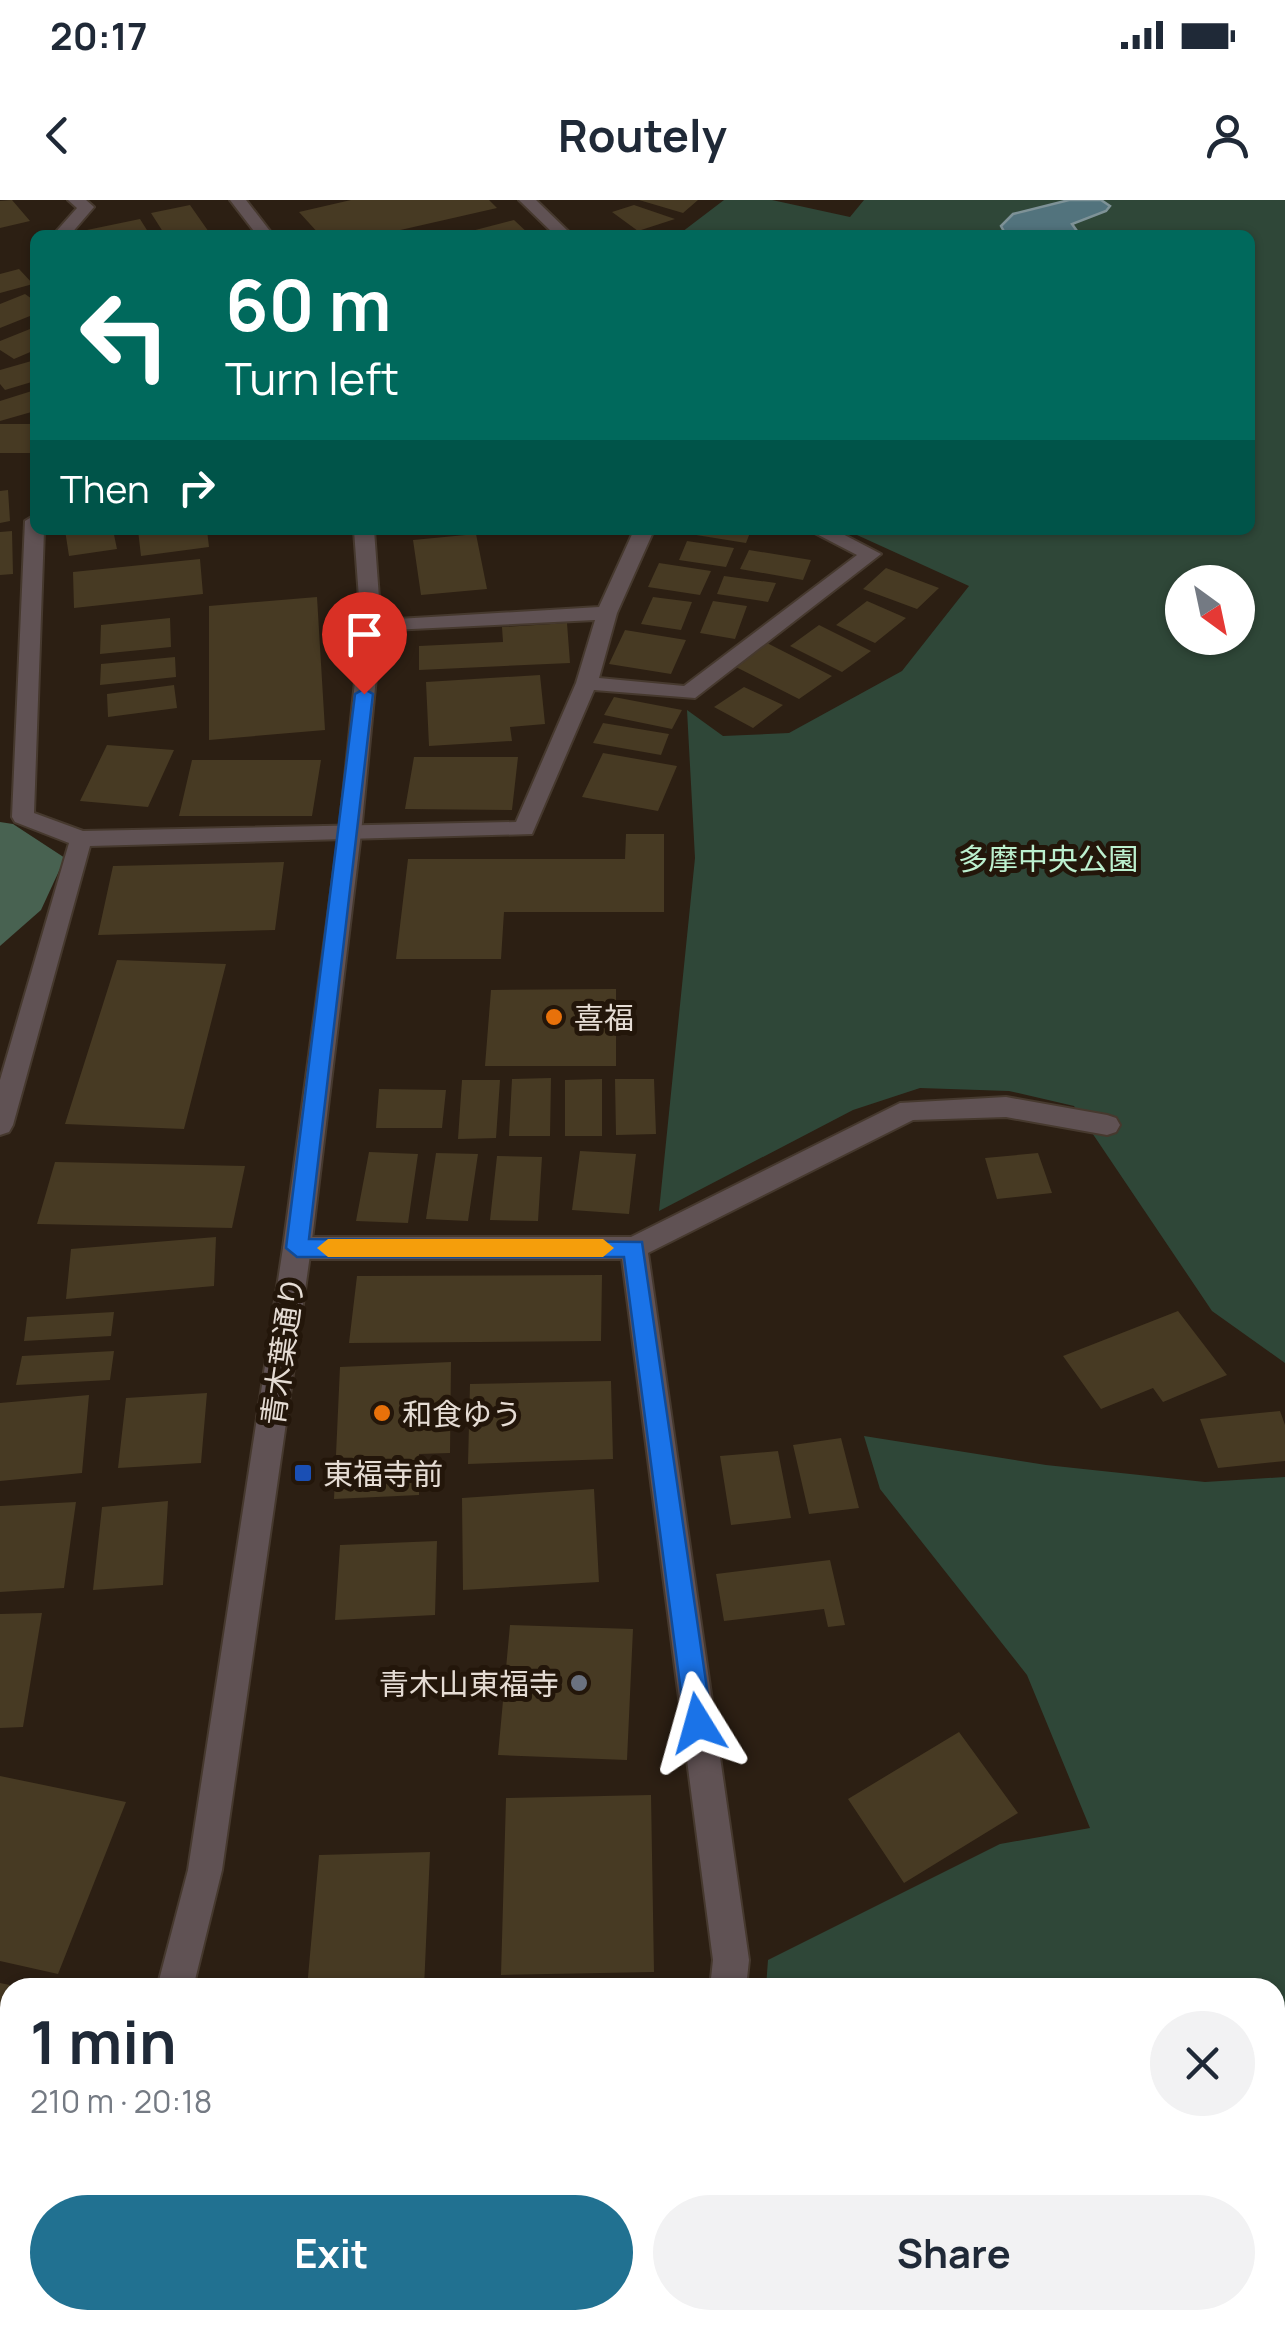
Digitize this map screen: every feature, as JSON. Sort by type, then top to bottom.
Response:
[{"type":"street","points":[[65,230],[86,206],[76,200]]},
{"type":"street","points":[[238,200],[260,230]]},
{"type":"street","points":[[527,200],[559,230]]},
{"type":"street","points":[[34,535],[23,817],[81,839],[524,829],[587,683],[606,613],[642,535]]},
{"type":"street","name":"青木葉通り","points":[[178,1978],[206,1870],[297,1248],[350,832],[371,625],[364,535]]},
{"type":"street","points":[[587,683],[688,693],[871,554],[829,535]]},
{"type":"street","points":[[371,625],[606,613]]},
{"type":"street","points":[[0,1126],[81,839]]},
{"type":"street","points":[[297,1248],[634,1248],[909,1110],[1006,1106],[1107,1126]]},
{"type":"street","points":[[634,1248],[728,1940],[728,1978]]},
{"type":"green space","name":"多摩中央公園","points":[[724,200],[772,200],[850,217],[864,200],[1285,200],[1285,1363],[1212,1311],[1074,1106],[1009,1091],[920,1088],[853,1110],[659,1211],[695,858],[687,710],[723,736],[789,733],[902,671],[969,586],[857,535],[1255,535],[1255,230],[685,230]]},
{"type":"green space","points":[[0,822],[13,824],[65,858],[41,910],[0,946]]},
{"type":"green space","points":[[864,1436],[1046,1465],[1205,1482],[1285,1477],[1285,1978],[767,1978],[768,1960],[1000,1844],[1090,1828],[1027,1675],[880,1489]]},
{"type":"water","points":[[1069,200],[1101,200],[1110,206],[1072,224],[1076,230],[1003,230],[1001,226],[1013,214]]},
{"type":"building","points":[[12,200],[30,221],[0,228],[0,201]]},
{"type":"building","points":[[351,200],[489,200],[497,208],[400,230],[315,230],[299,212]]},
{"type":"building","points":[[639,200],[698,200],[683,213]]},
{"type":"building","points":[[190,205],[208,230],[162,230],[151,213]]},
{"type":"building","points":[[634,205],[675,219],[637,230],[612,212]]},
{"type":"building","points":[[140,219],[147,230],[87,230]]},
{"type":"building","points":[[514,220],[525,230],[475,230]]},
{"type":"building","points":[[19,269],[30,285],[0,293],[0,274]]},
{"type":"building","points":[[25,294],[30,298],[30,316],[0,328],[0,304]]},
{"type":"building","points":[[30,329],[30,352],[14,359],[0,350],[0,341]]},
{"type":"building","points":[[30,361],[30,382],[5,390],[0,384],[0,370]]},
{"type":"building","points":[[30,392],[30,412],[0,421],[0,401]]},
{"type":"building","points":[[0,424],[30,424],[30,453],[0,453]]},
{"type":"building","points":[[8,490],[10,521],[0,523],[0,491]]},
{"type":"building","points":[[12,531],[13,574],[0,575],[0,532]]},
{"type":"building","points":[[66,535],[114,535],[117,549],[69,556]]},
{"type":"building","points":[[139,535],[208,535],[209,547],[141,556]]},
{"type":"building","points":[[476,535],[487,589],[421,595],[413,540]]},
{"type":"building","points":[[696,535],[749,535],[746,543]]},
{"type":"building","points":[[687,541],[734,548],[726,567],[679,560]]},
{"type":"building","points":[[749,550],[811,560],[803,580],[740,569]]},
{"type":"building","points":[[200,559],[203,594],[74,608],[73,572]]},
{"type":"building","points":[[659,563],[711,571],[700,595],[648,587]]},
{"type":"building","points":[[886,568],[939,588],[917,609],[863,589]]},
{"type":"building","points":[[724,576],[776,583],[768,602],[717,594]]},
{"type":"building","points":[[317,597],[325,730],[209,740],[209,606]]},
{"type":"building","points":[[653,597],[692,602],[681,630],[641,624]]},
{"type":"building","points":[[713,601],[747,606],[735,639],[700,633]]},
{"type":"building","points":[[867,601],[906,618],[875,643],[836,625]]},
{"type":"building","points":[[170,618],[171,647],[100,654],[101,625]]},
{"type":"building","points":[[567,623],[570,663],[419,670],[419,646],[503,642],[502,627]]},
{"type":"building","points":[[819,625],[871,651],[842,672],[790,646]]},
{"type":"building","points":[[625,630],[686,640],[671,674],[609,664]]},
{"type":"building","points":[[767,643],[832,676],[799,699],[734,666]]},
{"type":"building","points":[[175,657],[176,677],[100,685],[101,664]]},
{"type":"building","points":[[540,675],[545,724],[510,727],[512,741],[429,746],[426,682]]},
{"type":"building","points":[[174,685],[177,708],[108,717],[107,694]]},
{"type":"building","points":[[744,687],[783,705],[753,728],[714,707]]},
{"type":"building","points":[[614,697],[682,710],[672,729],[604,715]]},
{"type":"building","points":[[603,723],[669,734],[661,755],[593,743]]},
{"type":"building","points":[[107,745],[174,750],[148,807],[80,801]]},
{"type":"building","points":[[603,753],[677,766],[658,811],[582,797]]},
{"type":"building","points":[[414,757],[518,757],[512,810],[405,809]]},
{"type":"building","points":[[192,760],[321,760],[312,816],[179,816]]},
{"type":"building","points":[[626,834],[664,834],[664,912],[504,912],[501,959],[396,959],[408,859],[625,859]]},
{"type":"building","points":[[284,862],[275,930],[98,935],[113,866]]},
{"type":"building","points":[[117,960],[226,964],[184,1129],[65,1124]]},
{"type":"building","points":[[616,989],[616,1066],[485,1066],[491,990]]},
{"type":"building","points":[[551,1078],[550,1136],[509,1136],[512,1079]]},
{"type":"building","points":[[602,1079],[602,1136],[565,1136],[565,1080]]},
{"type":"building","points":[[615,1079],[654,1079],[656,1134],[616,1135]]},
{"type":"building","points":[[462,1080],[500,1080],[496,1138],[458,1139]]},
{"type":"building","points":[[379,1089],[446,1090],[442,1128],[376,1128]]},
{"type":"building","points":[[580,1151],[636,1154],[629,1214],[572,1210]]},
{"type":"building","points":[[369,1152],[418,1154],[408,1223],[356,1221]]},
{"type":"building","points":[[436,1153],[478,1154],[468,1221],[426,1219]]},
{"type":"building","points":[[1038,1153],[1052,1193],[997,1199],[985,1158]]},
{"type":"building","points":[[497,1156],[542,1157],[538,1221],[490,1220]]},
{"type":"building","points":[[55,1162],[245,1166],[232,1228],[37,1224]]},
{"type":"building","points":[[216,1237],[214,1286],[66,1299],[71,1249]]},
{"type":"building","points":[[602,1275],[601,1341],[349,1343],[357,1276]]},
{"type":"building","points":[[1178,1311],[1227,1375],[1163,1402],[1153,1388],[1101,1409],[1063,1356]]},
{"type":"building","points":[[114,1312],[111,1336],[24,1341],[27,1317]]},
{"type":"building","points":[[114,1351],[110,1380],[16,1385],[22,1356]]},
{"type":"building","points":[[451,1362],[450,1453],[419,1454],[419,1495],[334,1499],[340,1367]]},
{"type":"building","points":[[611,1381],[613,1459],[468,1464],[470,1384]]},
{"type":"building","points":[[207,1393],[201,1463],[118,1468],[126,1398]]},
{"type":"building","points":[[89,1395],[82,1473],[0,1481],[0,1403]]},
{"type":"building","points":[[1280,1411],[1285,1425],[1285,1461],[1218,1468],[1200,1419]]},
{"type":"building","points":[[841,1438],[859,1508],[809,1514],[793,1445]]},
{"type":"building","points":[[778,1451],[791,1518],[731,1525],[720,1456]]},
{"type":"building","points":[[594,1489],[599,1582],[463,1590],[462,1498]]},
{"type":"building","points":[[168,1501],[163,1585],[93,1590],[102,1507]]},
{"type":"building","points":[[76,1502],[64,1588],[0,1592],[0,1506]]},
{"type":"building","points":[[437,1541],[435,1615],[335,1620],[340,1545]]},
{"type":"building","points":[[830,1560],[845,1625],[828,1627],[824,1609],[724,1621],[716,1574]]},
{"type":"building","points":[[42,1613],[23,1727],[0,1728],[0,1614]]},
{"type":"building","points":[[510,1625],[633,1629],[627,1760],[498,1755]]},
{"type":"building","points":[[959,1732],[1018,1813],[904,1883],[848,1799]]},
{"type":"building","points":[[0,1776],[126,1802],[58,1974],[0,1961]]},
{"type":"building","points":[[651,1795],[654,1972],[501,1975],[506,1798]]},
{"type":"building","points":[[430,1852],[424,1978],[308,1978],[319,1855]]},
{"type":"slow traffic","points":[[328,1248],[603,1248]]},
{"type":"place","name":"喜福","points":[[554,1017]]},
{"type":"place","name":"和食ゆう","points":[[382,1413]]},
{"type":"place","name":"東福寺前","points":[[303,1473]]},
{"type":"place","name":"青木山東福寺","points":[[579,1683]]},
{"type":"route","points":[[364,694],[297,1248],[634,1248],[698,1723]]}]
